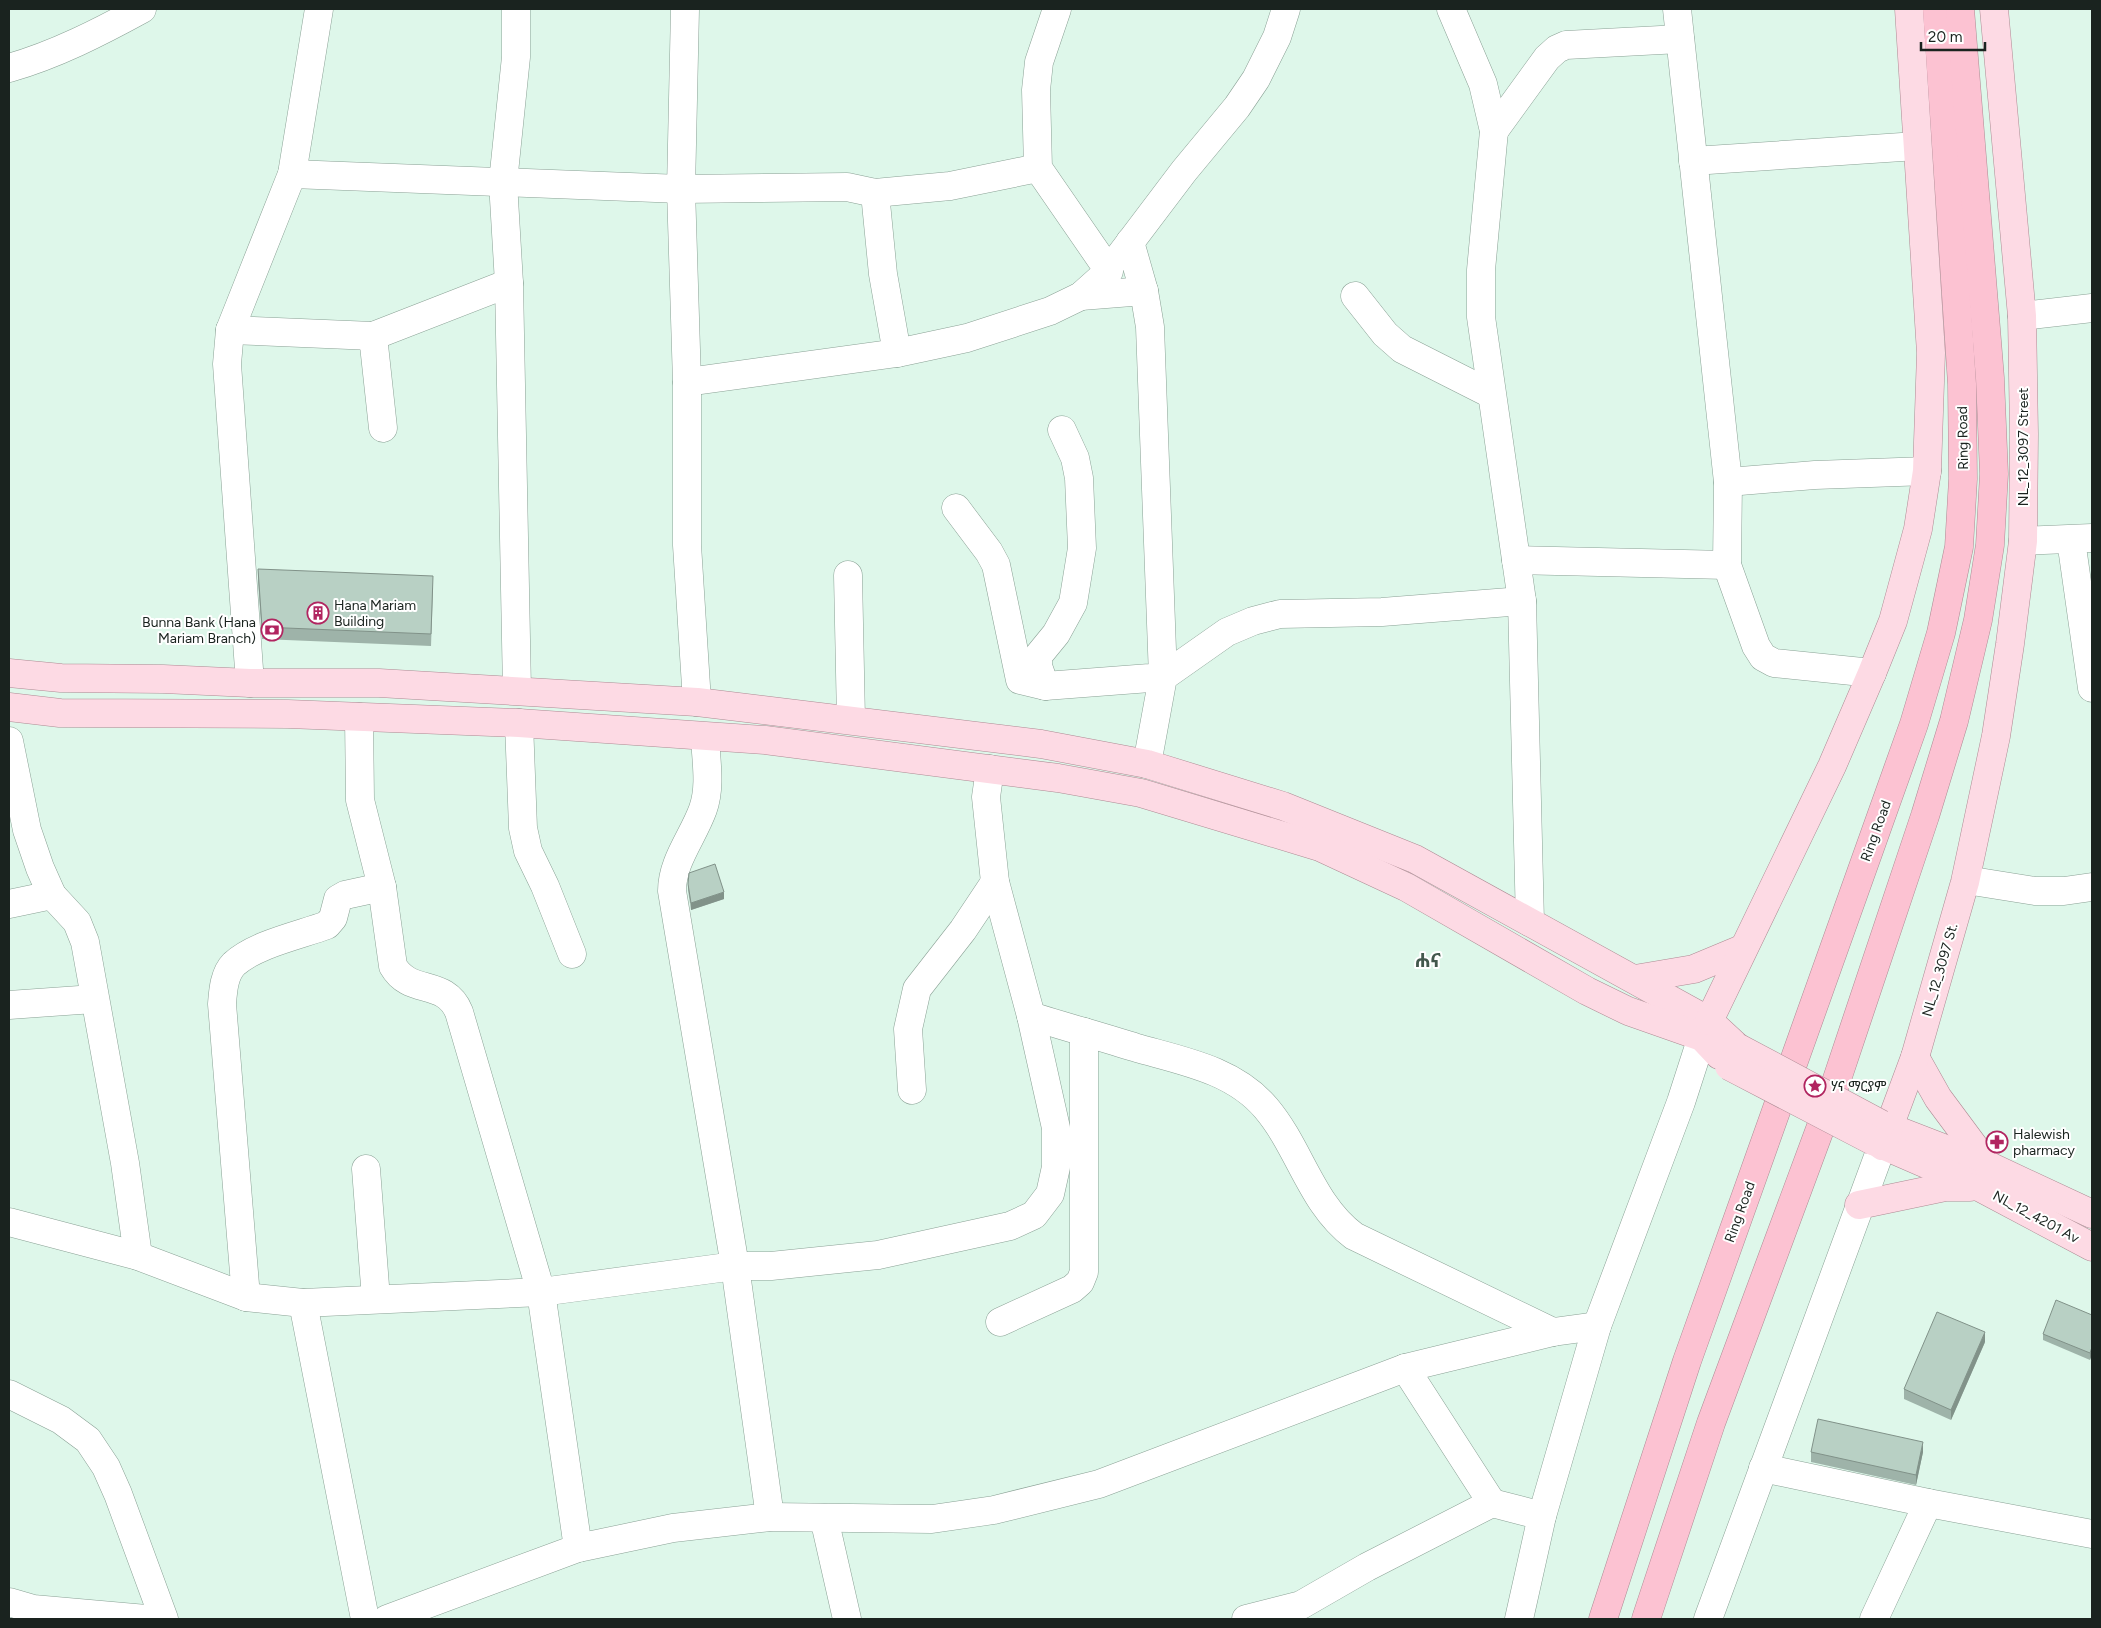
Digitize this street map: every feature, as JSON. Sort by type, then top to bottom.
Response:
[{"type":"highway","name":"Ring Road","points":[[1603,1619],[1687,1361],[1914,724],[1943,623],[1958,546],[1963,479],[1962,384],[1937,9]]},
{"type":"highway","name":"Ring Road","points":[[1646,1619],[1711,1423],[1822,1121],[1922,826],[1954,721],[1978,620],[1990,545],[1994,474],[1990,378],[1960,9]]},
{"type":"main road","points":[[1705,1029],[1832,766],[1872,673],[1893,621],[1918,529],[1927,471],[1931,353],[1909,9]]},
{"type":"main road","name":"NL_12_3097 Street","points":[[1965,881],[1996,736],[2010,644],[2022,541],[2024,434],[2022,316],[1994,9]]},
{"type":"main road","points":[[9,673],[61,678],[163,679],[250,683],[378,683],[697,702],[1042,744],[1147,764],[1283,806],[1415,859],[1635,980],[1705,1029],[1733,1056],[1881,1135],[1983,1176]]},
{"type":"main road","points":[[60,713],[61,678]]},
{"type":"main road","points":[[9,708],[60,713],[288,714],[519,723],[765,740],[1058,778],[1141,793],[1320,847],[1406,887],[1620,1007],[1705,1029]]},
{"type":"main road","points":[[927,761],[929,729]]},
{"type":"main road","name":"NL_12_3097 St.","points":[[1881,1135],[1915,1057],[1965,881]]},
{"type":"main road","points":[[1635,980],[1694,969],[1742,949]]},
{"type":"main road","points":[[1915,1057],[1983,1176]]},
{"type":"main road","points":[[1859,1205],[1945,1187],[1983,1176]]},
{"type":"main road","name":"NL_12_4201 Av","points":[[1983,1176],[2092,1214]]},
{"type":"main road","name":"NL_12_4201 Av","points":[[1983,1176],[2092,1247]]},
{"type":"street","points":[[9,68],[28,62],[96,33],[142,9]]},
{"type":"street","points":[[250,683],[227,364],[230,330],[292,174],[319,9]]},
{"type":"street","points":[[516,9],[516,57],[503,182],[509,283],[517,690]]},
{"type":"street","points":[[685,9],[681,188],[687,382],[687,545],[697,702]]},
{"type":"street","points":[[1057,9],[1039,62],[1036,90],[1038,168],[1109,271]]},
{"type":"street","points":[[687,382],[897,352],[966,338],[1050,312],[1082,296],[1109,271],[1184,170],[1237,107],[1256,78],[1272,45],[1286,9]]},
{"type":"street","points":[[1451,9],[1484,84],[1494,131],[1481,270],[1481,317],[1522,601],[1530,922]]},
{"type":"street","points":[[1677,9],[1728,482],[1727,565],[1756,646],[1763,657],[1774,663],[1872,673]]},
{"type":"street","points":[[1494,131],[1547,58],[1557,49],[1566,45],[1680,39]]},
{"type":"street","points":[[1693,161],[1917,146]]},
{"type":"street","points":[[292,174],[681,188],[847,187],[875,193],[950,186],[1038,168]]},
{"type":"street","points":[[875,193],[882,274],[897,352]]},
{"type":"street","points":[[1130,242],[1144,291],[1150,327],[1164,677],[1147,764]]},
{"type":"street","points":[[230,330],[373,336],[509,283]]},
{"type":"street","points":[[1082,296],[1144,291]]},
{"type":"street","points":[[1355,296],[1385,334],[1402,349],[1491,394]]},
{"type":"street","points":[[2022,316],[2092,308]]},
{"type":"street","points":[[373,336],[383,428]]},
{"type":"street","points":[[1045,686],[1038,666],[1038,656],[1056,634],[1073,603],[1082,548],[1079,478],[1075,458],[1062,430]]},
{"type":"street","points":[[1728,482],[1815,475],[1927,471]]},
{"type":"street","points":[[956,508],[989,552],[996,565],[1020,680],[1045,686],[1164,677],[1227,632],[1253,621],[1280,614],[1382,612],[1522,601]]},
{"type":"street","points":[[2022,541],[2081,539],[2092,688]]},
{"type":"street","points":[[1516,560],[1727,565]]},
{"type":"street","points":[[848,575],[851,720]]},
{"type":"street","points":[[359,717],[360,800],[382,887],[393,966],[398,976],[408,982],[446,993],[454,1000],[457,1006],[540,1292],[578,1548]]},
{"type":"street","points":[[519,723],[523,828],[528,851],[545,886],[572,954]]},
{"type":"street","points":[[705,737],[708,786],[703,809],[672,876],[672,891],[736,1266],[770,1517]]},
{"type":"street","points":[[9,741],[27,830],[40,868],[52,895],[77,922],[85,942],[125,1163],[138,1256]]},
{"type":"street","points":[[9,1222],[138,1256],[246,1297],[303,1303],[540,1292],[736,1266],[771,1266],[878,1255],[1010,1226],[1034,1215],[1050,1194],[1056,1168],[1056,1128],[1031,1016],[995,882],[986,797],[990,769]]},
{"type":"street","points":[[1965,881],[2036,892],[2092,887]]},
{"type":"street","points":[[912,1090],[908,1029],[917,989],[963,930],[995,882]]},
{"type":"street","points":[[246,1297],[222,1004],[225,982],[233,965],[254,951],[327,925],[333,918],[338,899],[345,895],[382,887]]},
{"type":"street","points":[[9,904],[52,895]]},
{"type":"street","points":[[9,1005],[94,999]]},
{"type":"street","points":[[1031,1016],[1214,1071],[1244,1088],[1266,1108],[1284,1132],[1324,1208],[1338,1224],[1354,1236],[1553,1332]]},
{"type":"street","points":[[1519,1619],[1542,1516],[1597,1326],[1684,1094],[1705,1029]]},
{"type":"street","points":[[1000,1322],[1072,1289],[1080,1282],[1084,1272],[1084,1032]]},
{"type":"street","points":[[1708,1619],[1859,1205],[1881,1135]]},
{"type":"street","points":[[366,1169],[376,1299]]},
{"type":"street","points":[[303,1303],[365,1619]]},
{"type":"street","points":[[387,1619],[421,1614],[578,1548],[673,1528],[770,1517],[932,1519],[994,1510],[1100,1484],[1406,1368],[1553,1332],[1597,1326]]},
{"type":"street","points":[[1406,1368],[1492,1503]]},
{"type":"street","points":[[9,1394],[61,1420],[88,1440],[106,1467],[118,1494],[164,1619]]},
{"type":"street","points":[[1763,1468],[1928,1503],[2092,1534]]},
{"type":"street","points":[[1246,1619],[1303,1612],[1367,1567],[1492,1503],[1542,1516]]},
{"type":"street","points":[[1874,1619],[1928,1503]]},
{"type":"street","points":[[824,1518],[847,1619]]},
{"type":"street","points":[[25,1610],[139,1618]]},
{"type":"building","points":[[258,569],[433,576],[431,634],[262,627]]},
{"type":"building","points":[[715,864],[724,892],[691,903],[688,884],[689,873]]},
{"type":"building","points":[[2056,1300],[2092,1315],[2092,1347],[2090,1353],[2043,1334]]},
{"type":"building","points":[[1937,1312],[1985,1332],[1951,1410],[1904,1389]]},
{"type":"building","points":[[1818,1419],[1923,1442],[1916,1475],[1811,1452]]},
{"type":"place","name":"Hana Mariam Building","points":[[318,613]]},
{"type":"place","name":"Bunna Bank (Hana Mariam Branch)","points":[[272,630]]},
{"type":"place","name":"ሃና ማርያም","points":[[1815,1086]]},
{"type":"place","name":"Halewish pharmacy","points":[[1997,1142]]},
{"type":"district","name":"ሐና","points":[[1428,960]]}]
